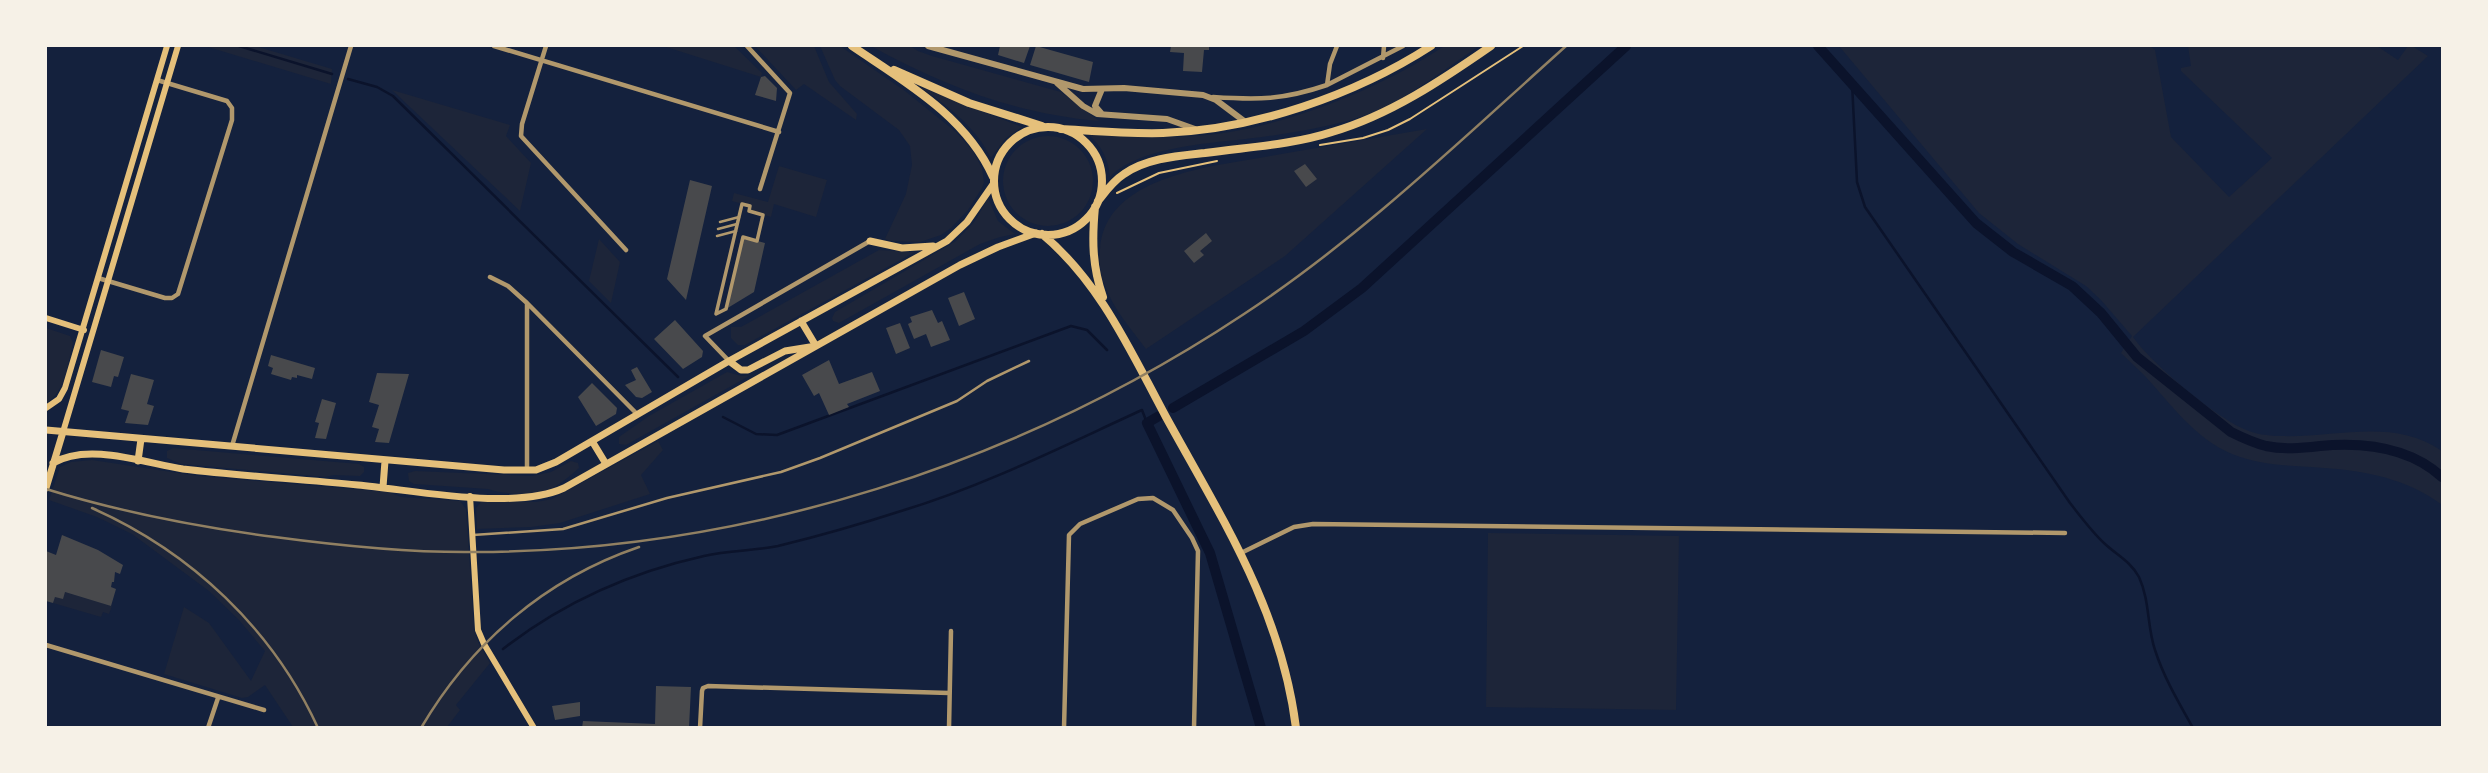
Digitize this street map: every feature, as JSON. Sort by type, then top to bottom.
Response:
[{"type":"highway","points":[[852,46],[957,123],[975,145],[994,181],[998,203],[1010,219],[1017,226],[1039,234],[1075,264],[1106,307],[1261,594],[1286,671],[1296,727]]},
{"type":"highway","points":[[875,61],[969,103],[1052,128],[1144,133],[1199,130],[1294,109],[1340,93],[1431,46]]},
{"type":"highway","points":[[1039,234],[1056,234],[1075,227],[1123,175],[1146,163],[1174,156],[1291,141],[1354,125],[1413,96],[1491,46]]},
{"type":"highway","points":[[994,181],[1002,152],[1015,138],[1032,130],[1052,128]]},
{"type":"highway","points":[[1061,129],[1087,145],[1098,162],[1101,181],[1092,237],[1093,264],[1106,307]]},
{"type":"main road","points":[[46,408],[55,403],[63,393],[167,46]]},
{"type":"main road","points":[[46,488],[178,46]]},
{"type":"main road","points":[[46,430],[385,461],[527,470],[547,467],[729,361],[947,241],[967,222],[994,181]]},
{"type":"main road","points":[[53,463],[67,456],[85,454],[203,471],[470,496],[526,498],[546,495],[564,488],[973,258],[1039,234]]},
{"type":"main road","points":[[870,241],[910,249],[925,248],[947,241]]},
{"type":"main road","points":[[46,318],[93,332]]},
{"type":"main road","points":[[801,321],[816,346]]},
{"type":"main road","points":[[729,361],[741,370],[748,370],[785,351],[816,346]]},
{"type":"main road","points":[[138,461],[141,439]]},
{"type":"main road","points":[[592,441],[606,464]]},
{"type":"main road","points":[[383,487],[385,461]]},
{"type":"main road","points":[[470,496],[478,630],[534,727]]},
{"type":"street","points":[[232,447],[351,46]]},
{"type":"street","points":[[494,46],[779,132]]},
{"type":"street","points":[[546,46],[522,124],[521,136],[626,250]]},
{"type":"street","points":[[747,46],[790,93],[760,190]]},
{"type":"street","points":[[928,46],[1083,89],[1124,88],[1264,100],[1327,85],[1403,46]]},
{"type":"street","points":[[1327,85],[1330,64],[1337,46]]},
{"type":"street","points":[[1383,58],[1384,46]]},
{"type":"street","points":[[98,278],[165,299],[175,297],[180,290],[233,117],[232,108],[223,100],[157,80]]},
{"type":"street","points":[[1056,82],[1083,106],[1104,116],[1167,119],[1199,130]]},
{"type":"street","points":[[1102,89],[1095,106],[1104,116]]},
{"type":"street","points":[[1210,97],[1244,121]]},
{"type":"street","points":[[742,204],[750,206],[749,211],[763,215],[757,241],[743,237],[726,309],[716,314],[737,224],[742,204]]},
{"type":"street","points":[[729,361],[705,335],[870,241]]},
{"type":"street","points":[[490,277],[508,286],[527,303],[637,414]]},
{"type":"street","points":[[527,303],[527,470]]},
{"type":"street","points":[[1064,727],[1069,536],[1080,524],[1140,498],[1149,497],[1165,503],[1177,514],[1198,551],[1194,727]]},
{"type":"street","points":[[1241,553],[1294,527],[1313,524],[2065,533]]},
{"type":"street","points":[[948,727],[951,631]]},
{"type":"street","points":[[46,645],[264,710]]},
{"type":"street","points":[[700,727],[703,688],[949,693]]},
{"type":"street","points":[[208,727],[218,698]]},
{"type":"lane","points":[[720,222],[739,217]]},
{"type":"lane","points":[[718,229],[737,224]]},
{"type":"lane","points":[[717,236],[736,231]]},
{"type":"lane","points":[[472,535],[564,529],[667,498],[781,472],[957,401],[1029,361]]},
{"type":"shaded area","points":[[205,46],[255,46],[332,69],[331,84]]},
{"type":"shaded area","points":[[663,46],[734,46],[762,73],[761,77]]},
{"type":"shaded area","points":[[755,46],[814,46],[829,82],[857,114],[856,120],[804,84],[796,90]]},
{"type":"shaded area","points":[[820,46],[840,46],[905,91],[956,132],[973,151],[982,168],[982,188],[968,210],[941,235],[920,242],[885,239],[906,194],[912,165],[910,146],[899,130],[840,86]]},
{"type":"shaded area","points":[[871,46],[910,46],[932,56],[1061,92],[1099,121],[1038,112],[981,96],[926,74]]},
{"type":"shaded area","points":[[1444,46],[1479,46],[1402,98],[1368,114],[1340,123],[1284,134],[1181,147],[1141,158],[1110,177],[1104,153],[1089,135],[1191,136],[1266,124],[1330,104],[1361,91],[1419,62]]},
{"type":"shaded area","points":[[1839,46],[2150,46],[2155,50],[2171,137],[2229,197],[2272,158],[2181,71],[2181,68],[2191,66],[2188,46],[2377,46],[2398,60],[2408,46],[2412,46],[2428,56],[2133,337],[2154,361],[2184,388],[2216,413],[2248,431],[2280,436],[2384,432],[2423,441],[2442,451],[2442,505],[2418,490],[2379,476],[2337,469],[2258,462],[2232,454],[2206,439],[2121,353],[2132,336],[2101,300],[2086,286],[2018,244],[1979,213]]},
{"type":"shaded area","points":[[918,86],[1022,127],[1005,139],[991,158],[977,136],[959,117]]},
{"type":"shaded area","points":[[392,90],[510,125],[506,136],[531,163],[520,211]]},
{"type":"shaded area","points":[[1427,129],[1285,256],[1146,349],[1113,303],[1100,268],[1104,230],[1113,214],[1140,190],[1176,175],[1212,166]]},
{"type":"shaded area","points":[[1048,136],[1073,144],[1085,156],[1093,181],[1085,206],[1073,218],[1048,226],[1023,218],[1011,206],[1003,181],[1011,156],[1023,144]]},
{"type":"shaded area","points":[[779,166],[827,180],[816,217],[774,204],[771,217],[749,211],[750,206],[732,201],[734,193],[768,202]]},
{"type":"shaded area","points":[[988,198],[998,221],[1015,234],[980,244],[839,323],[833,321],[835,312],[956,241],[975,221]]},
{"type":"shaded area","points":[[599,239],[620,262],[611,303],[589,281]]},
{"type":"shaded area","points":[[879,250],[915,252],[745,345],[738,345],[731,338],[731,327],[741,327]]},
{"type":"shaded area","points":[[46,328],[70,336],[73,343],[62,385],[46,403]]},
{"type":"shaded area","points":[[727,372],[742,376],[751,375],[626,445],[619,444],[619,437],[649,416]]},
{"type":"shaded area","points":[[658,441],[663,450],[641,475],[650,494],[560,523],[477,529],[476,508],[481,502],[536,502],[552,499]]},
{"type":"shaded area","points":[[173,448],[359,464],[364,467],[364,472],[360,476],[325,477],[181,464],[167,458],[167,451]]},
{"type":"shaded area","points":[[92,460],[198,476],[388,492],[401,497],[460,501],[466,509],[474,629],[490,663],[456,705],[460,710],[447,727],[293,727],[265,685],[242,698],[164,674],[184,607],[209,623],[251,681],[265,651],[239,620],[209,591],[132,534],[97,517],[49,500],[60,467],[71,462]]},
{"type":"shaded area","points":[[571,461],[578,463],[579,468],[571,475],[549,490],[532,493],[513,494],[488,489],[414,484],[409,481],[408,473],[415,471],[532,476],[551,472]]},
{"type":"shaded area","points":[[1488,533],[1679,536],[1676,710],[1486,707]]},
{"type":"shaded area","points":[[65,592],[112,606],[109,614],[103,612],[101,617],[53,603],[55,597]]},
{"type":"building","points":[[1000,46],[1030,46],[1024,63],[998,55]]},
{"type":"building","points":[[1036,46],[1093,62],[1089,82],[1030,65]]},
{"type":"building","points":[[1171,46],[1209,46],[1209,50],[1204,50],[1202,72],[1183,71],[1184,53],[1170,52]]},
{"type":"building","points":[[765,76],[777,88],[776,101],[755,95],[761,77]]},
{"type":"building","points":[[1305,164],[1317,179],[1306,187],[1294,171]]},
{"type":"building","points":[[690,180],[712,186],[686,300],[667,279]]},
{"type":"building","points":[[1206,233],[1212,241],[1200,251],[1204,255],[1194,263],[1184,251]]},
{"type":"building","points":[[743,237],[765,243],[754,292],[726,309]]},
{"type":"building","points":[[964,292],[975,319],[959,326],[948,298]]},
{"type":"building","points":[[932,310],[938,323],[942,321],[950,340],[931,347],[926,334],[914,339],[908,324],[912,322],[910,317]]},
{"type":"building","points":[[675,320],[703,351],[702,357],[683,369],[654,339]]},
{"type":"building","points":[[900,323],[910,348],[896,354],[886,328]]},
{"type":"building","points":[[101,350],[124,357],[118,377],[114,376],[111,387],[92,382]]},
{"type":"building","points":[[271,355],[315,368],[312,379],[297,375],[297,378],[292,377],[291,380],[271,374],[273,368],[268,366]]},
{"type":"building","points":[[829,360],[839,384],[872,372],[880,391],[847,404],[849,407],[829,415],[819,393],[814,396],[802,375]]},
{"type":"building","points":[[637,367],[652,392],[642,398],[636,397],[625,385],[636,380],[631,370]]},
{"type":"building","points":[[377,373],[409,374],[389,443],[375,442],[379,429],[372,427],[379,405],[369,402]]},
{"type":"building","points":[[131,374],[154,380],[147,404],[154,406],[148,425],[125,423],[129,411],[121,409]]},
{"type":"building","points":[[592,383],[617,408],[616,414],[596,426],[578,397]]},
{"type":"building","points":[[322,399],[336,403],[326,439],[315,438],[319,423],[315,422]]},
{"type":"building","points":[[62,535],[98,550],[123,565],[120,574],[115,572],[112,582],[111,587],[116,589],[111,606],[65,592],[63,599],[55,597],[53,603],[46,601],[46,551],[56,555]]},
{"type":"building","points":[[656,686],[691,687],[689,728],[582,728],[583,721],[655,724]]},
{"type":"building","points":[[580,702],[580,716],[555,720],[552,706]]},
{"type":"waterway","points":[[239,46],[332,74]]},
{"type":"waterway","points":[[1173,408],[1304,331],[1362,288],[1626,46]]},
{"type":"waterway","points":[[1818,46],[1976,223],[2013,252],[2072,286],[2101,313],[2137,357],[2231,432],[2266,446],[2280,448],[2353,445],[2385,449],[2415,459],[2442,477]]},
{"type":"waterway","points":[[348,79],[377,87],[393,96],[678,377]]},
{"type":"waterway","points":[[1852,83],[1857,182],[1865,207],[2070,503],[2100,539],[2136,572],[2145,595],[2152,641],[2172,690],[2193,728]]},
{"type":"waterway","points":[[723,417],[756,434],[777,435],[1071,326],[1087,330],[1107,350]]},
{"type":"waterway","points":[[503,649],[549,617],[624,580],[713,554],[778,546],[932,501],[1023,465],[1142,410],[1147,423]]},
{"type":"waterway","points":[[1159,416],[1147,423],[1210,553],[1261,728]]},
{"type":"railway","points":[[46,489],[131,512],[217,529],[350,546],[451,552],[578,548],[679,535],[779,516],[877,489],[973,455],[1067,414],[1157,367],[1244,314],[1370,220],[1566,46]]},
{"type":"railway","points":[[92,508],[163,547],[225,597],[253,626],[278,658],[318,728]]},
{"type":"railway","points":[[421,728],[463,668],[514,618],[572,577],[639,547]]}]
